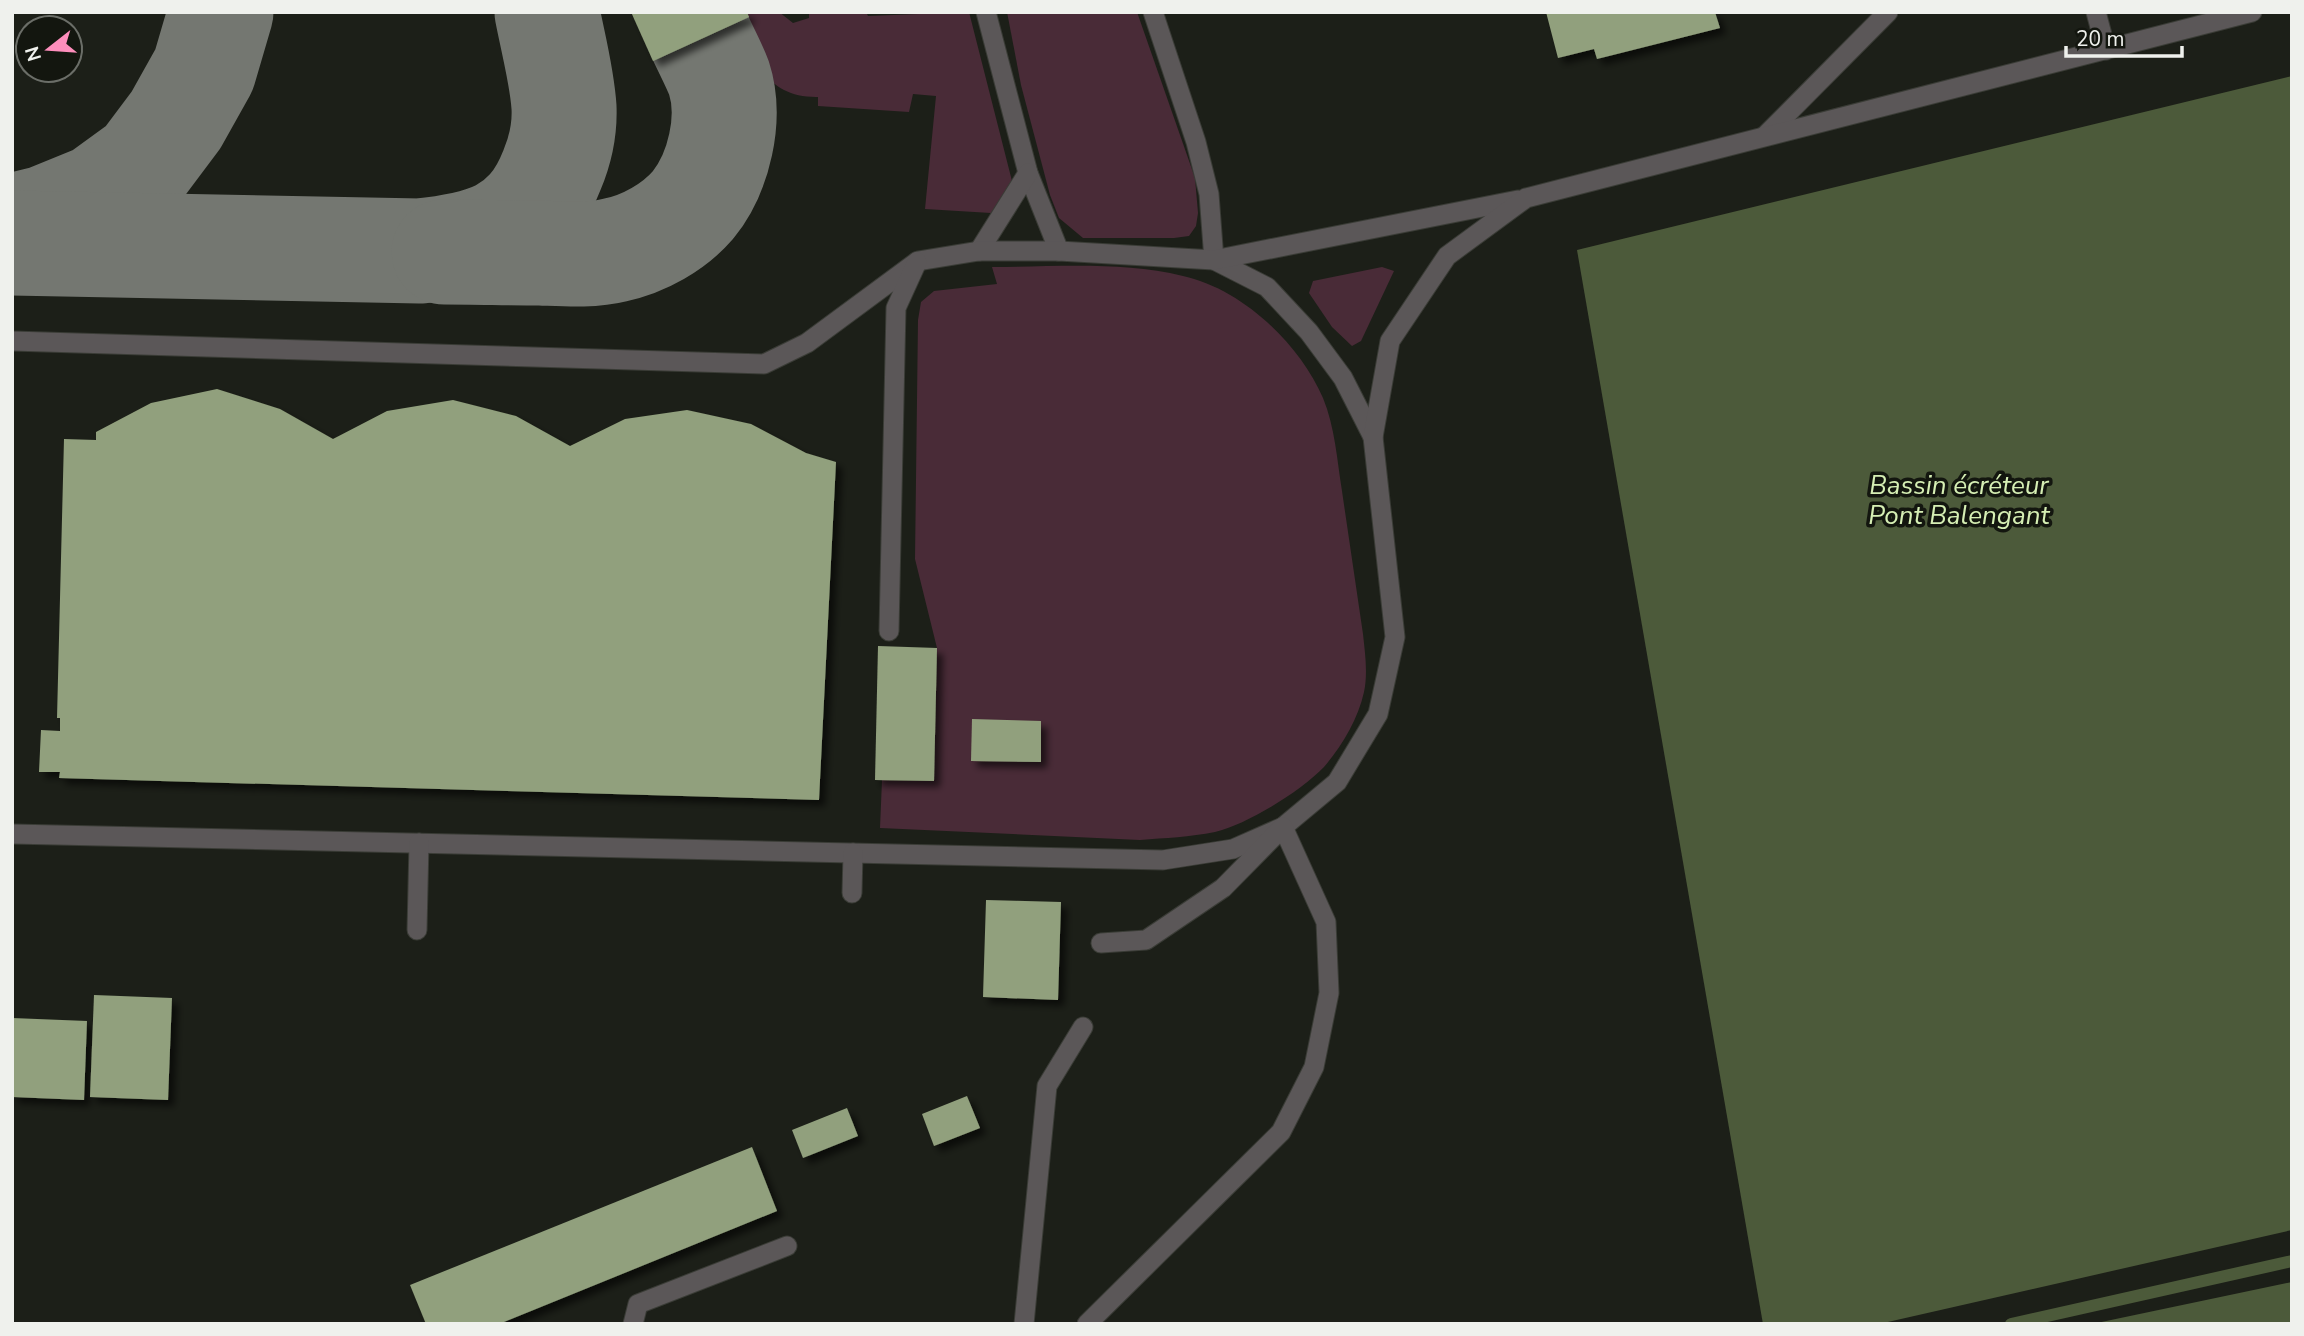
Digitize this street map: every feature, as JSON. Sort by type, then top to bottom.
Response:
[{"type":"lane","points":[[986,12],[1028,173],[1059,251]]},
{"type":"lane","points":[[1153,12],[1196,142],[1209,194],[1214,260]]},
{"type":"lane","points":[[1763,138],[1888,12]]},
{"type":"lane","points":[[2096,12],[2106,50]]},
{"type":"lane","points":[[12,341],[764,364],[807,342],[918,261],[979,251],[1059,251],[1214,260],[1526,198],[2252,12]]},
{"type":"lane","points":[[979,251],[1028,173]]},
{"type":"lane","points":[[1101,943],[1146,940],[1223,888],[1283,827],[1338,782],[1378,714],[1395,637],[1373,437],[1391,341],[1447,256],[1526,198]]},
{"type":"lane","points":[[1214,260],[1267,287],[1310,331],[1343,378],[1373,437]]},
{"type":"lane","points":[[890,631],[896,308],[918,261]]},
{"type":"lane","points":[[12,834],[1163,860],[1233,849],[1283,827]]},
{"type":"lane","points":[[1087,1324],[1281,1132],[1314,1067],[1329,993],[1326,922],[1283,827]]},
{"type":"lane","points":[[417,930],[419,843]]},
{"type":"lane","points":[[852,892],[853,853]]},
{"type":"lane","points":[[1024,1324],[1047,1086],[1083,1027]]},
{"type":"lane","points":[[633,1324],[638,1304],[787,1246]]},
{"type":"shaded area","points":[[747,12],[779,12],[793,23],[809,18],[809,12],[866,12],[868,16],[969,12],[1012,181],[991,213],[925,209],[936,96],[913,94],[909,112],[818,106],[818,97],[801,96],[787,91],[775,84],[756,64],[736,22]]},
{"type":"shaded area","points":[[1007,12],[1137,12],[1195,178],[1198,213],[1196,226],[1189,236],[1083,238],[1059,218],[1050,195],[1021,85]]},
{"type":"shaded area","points":[[992,267],[1136,268],[1183,276],[1205,283],[1247,306],[1266,321],[1299,358],[1323,398],[1335,444],[1363,634],[1366,670],[1364,692],[1348,732],[1324,767],[1288,796],[1243,822],[1206,834],[1140,840],[880,828],[882,780],[934,781],[937,648],[915,559],[918,320],[921,302],[934,291],[997,284]]},
{"type":"shaded area","points":[[1382,267],[1394,271],[1361,341],[1352,346],[1332,327],[1309,293],[1313,281]]},
{"type":"water","name":"Bassin écréteur Pont Balengant","points":[[2292,76],[2292,1230],[1879,1324],[1763,1324],[1577,250]]},
{"type":"water","points":[[2292,1282],[2292,1324],[2092,1324]]},
{"type":"building","points":[[631,12],[747,12],[749,17],[653,61]]},
{"type":"building","points":[[1546,12],[1715,12],[1720,28],[1597,59],[1594,49],[1558,58]]},
{"type":"building","points":[[217,389],[280,409],[333,439],[387,411],[453,400],[516,416],[570,446],[625,419],[687,410],[751,424],[806,453],[836,462],[819,800],[59,778],[60,772],[39,772],[41,730],[60,731],[60,718],[57,718],[64,439],[96,440],[96,432],[151,403]]},
{"type":"building","points":[[878,646],[937,648],[934,781],[875,780]]},
{"type":"building","points":[[972,719],[1041,721],[1041,762],[971,761]]},
{"type":"building","points":[[986,900],[1061,902],[1058,1000],[983,997]]},
{"type":"building","points":[[94,995],[172,998],[168,1100],[90,1097]]},
{"type":"building","points":[[12,1018],[87,1021],[84,1100],[12,1097]]},
{"type":"building","points":[[967,1096],[980,1128],[934,1146],[922,1114]]},
{"type":"building","points":[[847,1108],[858,1136],[803,1158],[792,1130]]},
{"type":"building","points":[[752,1147],[777,1211],[499,1324],[426,1324],[410,1285]]},
{"type":"waterway","points":[[2011,1324],[2292,1261]]},
{"type":"taxiway","points":[[12,226],[45,218],[99,196],[143,164],[176,120],[204,70],[221,12]]},
{"type":"taxiway","points":[[12,243],[420,251],[463,244],[500,232],[530,209],[542,192],[555,163],[561,140],[563,95],[547,12]]},
{"type":"taxiway","points":[[444,252],[597,253],[637,244],[677,220],[702,192],[721,144],[723,94],[719,78],[701,39]]}]
